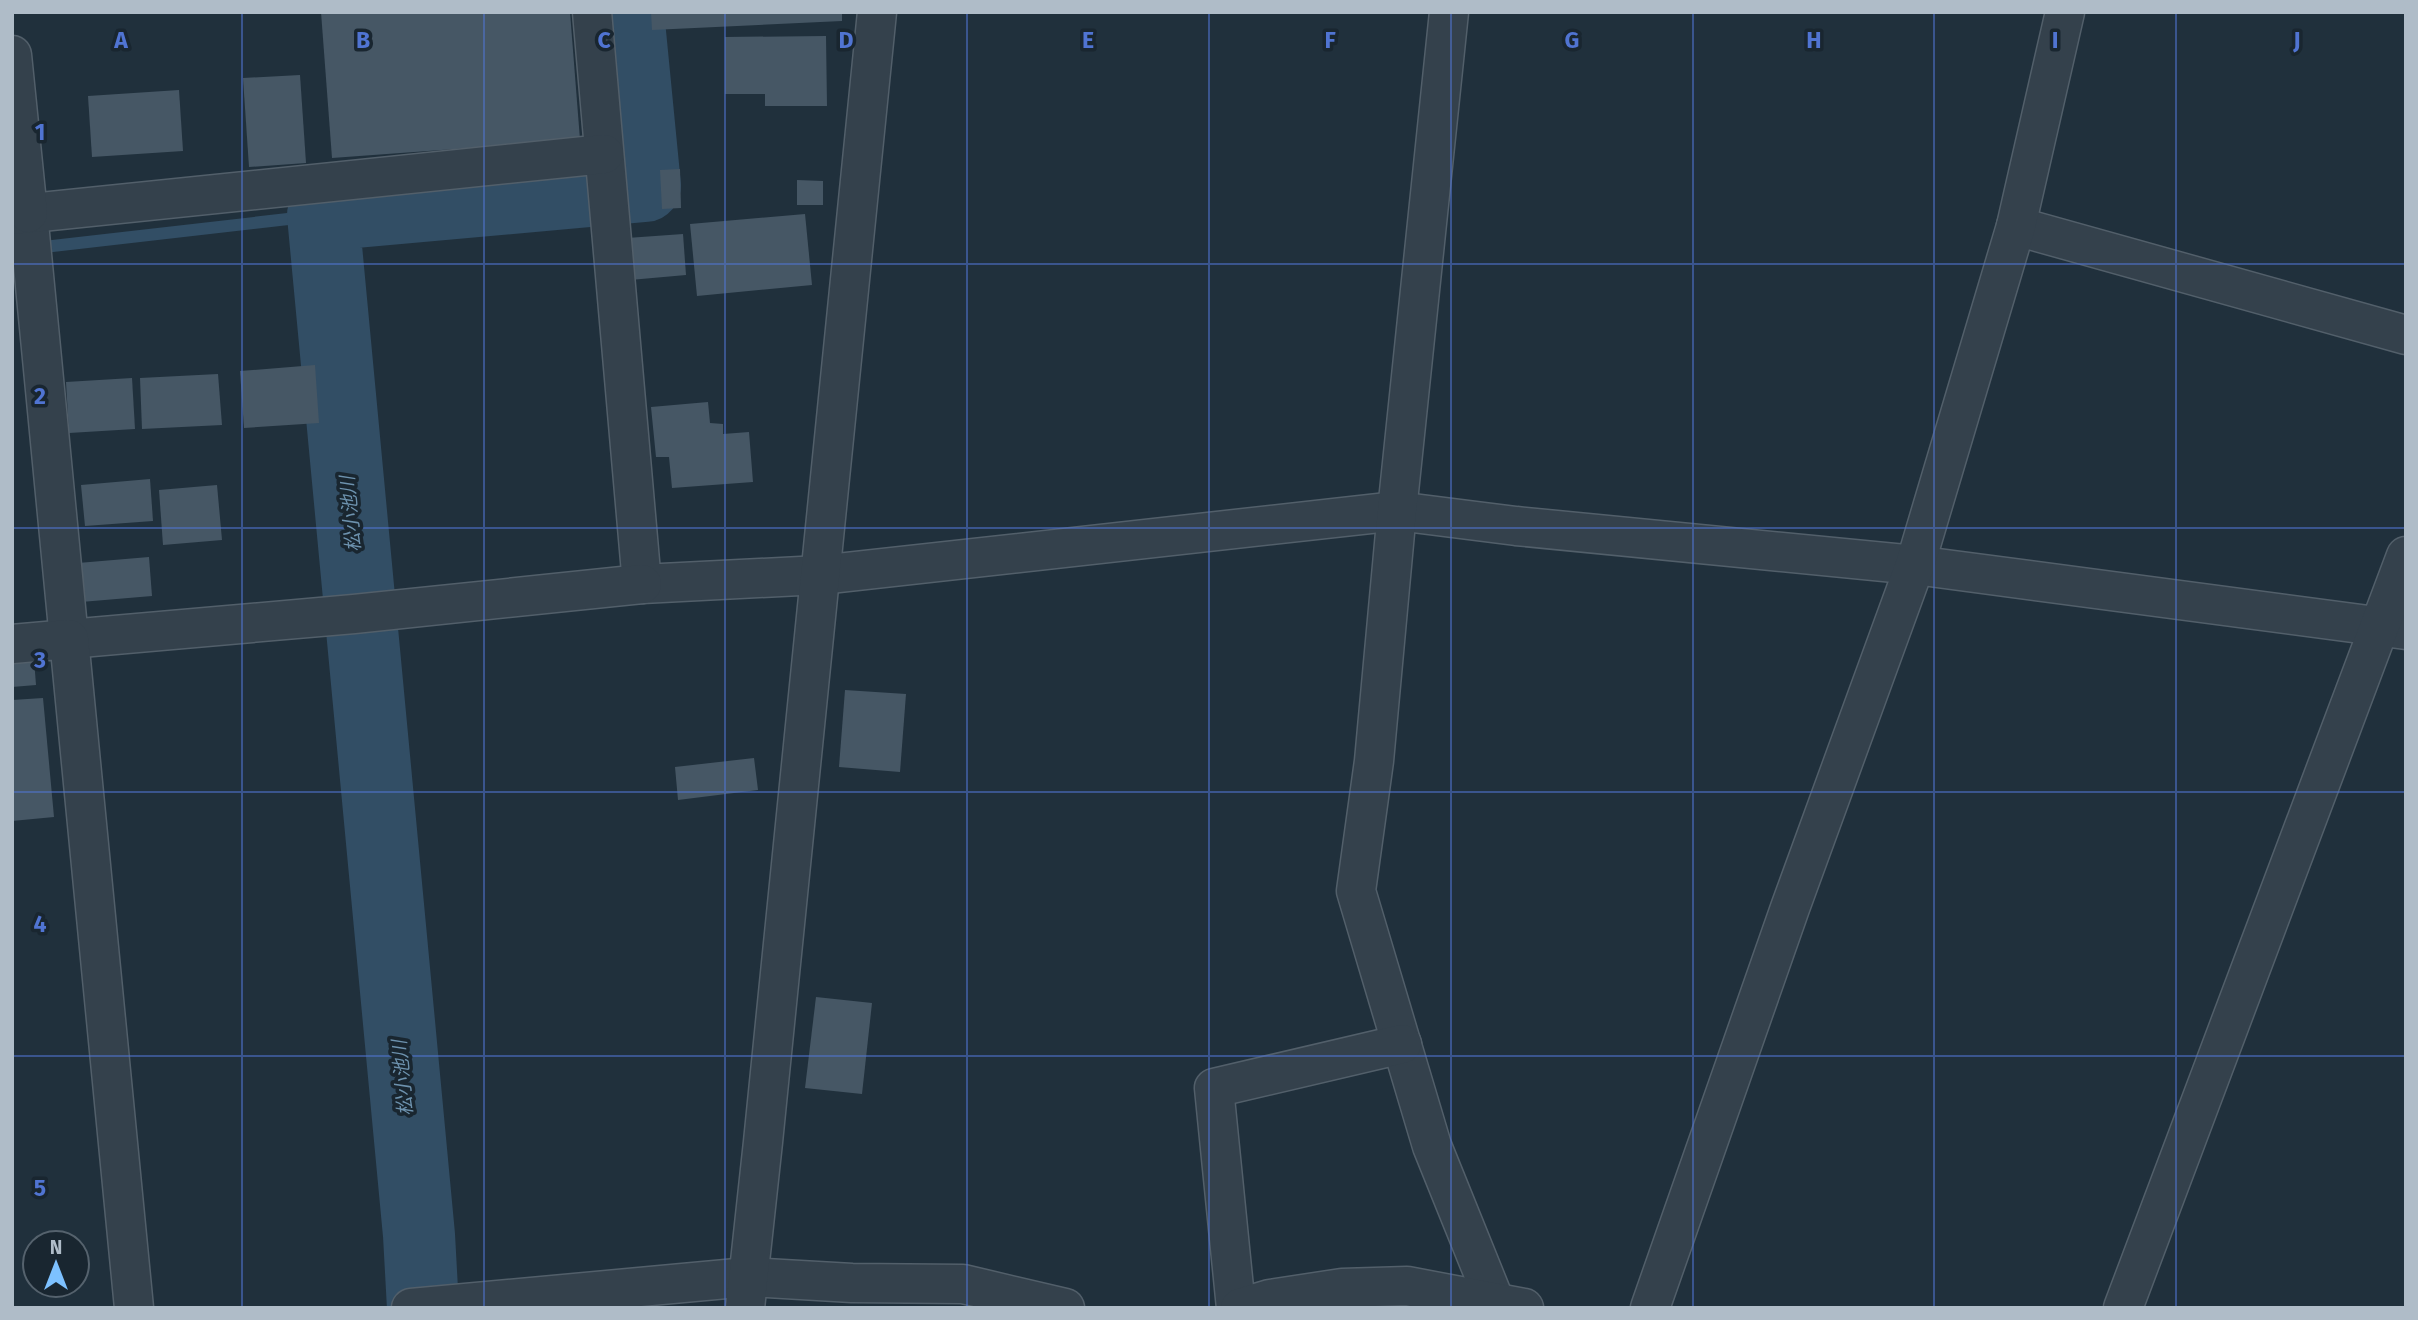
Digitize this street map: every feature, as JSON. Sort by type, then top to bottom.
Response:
[{"type":"street","points":[[592,12],[642,584]]},
{"type":"street","points":[[746,1292],[764,1142],[877,12]]},
{"type":"street","points":[[1449,12],[1374,761],[1356,891],[1432,1146],[1509,1305]]},
{"type":"street","points":[[1650,1308],[1790,908],[1915,565],[2016,226],[2066,12]]},
{"type":"street","points":[[12,55],[20,214],[34,275],[134,1308]]},
{"type":"street","points":[[20,214],[604,156]]},
{"type":"street","points":[[2016,226],[2406,335]]},
{"type":"street","points":[[12,644],[364,613],[642,584],[820,575],[1397,511],[1516,527],[1915,565],[2393,629]]},
{"type":"street","points":[[2123,1308],[2393,629],[2406,556]]},
{"type":"street","points":[[1402,1044],[1214,1088],[1238,1308],[1270,1299],[1342,1288],[1407,1286],[1509,1305]]},
{"type":"street","points":[[419,1307],[746,1292],[852,1283],[963,1284],[1065,1308]]},
{"type":"building","points":[[321,12],[570,12],[580,140],[332,158]]},
{"type":"building","points":[[651,12],[842,12],[842,21],[652,30]]},
{"type":"building","points":[[826,36],[827,106],[765,106],[765,94],[725,94],[725,37]]},
{"type":"building","points":[[300,75],[306,163],[249,167],[243,78]]},
{"type":"building","points":[[179,90],[183,151],[92,157],[88,96]]},
{"type":"building","points":[[680,169],[681,208],[662,209],[660,170]]},
{"type":"building","points":[[797,180],[823,181],[823,205],[797,205]]},
{"type":"building","points":[[805,214],[812,285],[697,296],[690,224]]},
{"type":"building","points":[[683,234],[686,275],[630,280],[627,238]]},
{"type":"building","points":[[315,365],[319,423],[244,428],[240,371]]},
{"type":"building","points":[[218,374],[222,425],[142,429],[140,378]]},
{"type":"building","points":[[132,378],[135,429],[69,433],[66,382]]},
{"type":"building","points":[[708,402],[710,423],[723,424],[723,434],[749,432],[753,482],[672,488],[669,457],[656,457],[651,407]]},
{"type":"building","points":[[150,479],[153,521],[85,526],[81,485]]},
{"type":"building","points":[[217,485],[222,540],[163,545],[159,490]]},
{"type":"building","points":[[149,557],[152,596],[81,602],[78,563]]},
{"type":"building","points":[[34,659],[36,685],[12,687],[12,661]]},
{"type":"building","points":[[845,690],[906,694],[900,772],[839,767]]},
{"type":"building","points":[[43,698],[54,817],[12,821],[12,700]]},
{"type":"building","points":[[754,758],[758,790],[678,800],[675,767]]},
{"type":"building","points":[[816,997],[872,1003],[862,1094],[805,1088]]},
{"type":"waterway","name":"松小池川","points":[[423,1308],[419,1235],[323,215],[645,186],[628,12]]},
{"type":"waterway","points":[[35,248],[323,215]]}]
